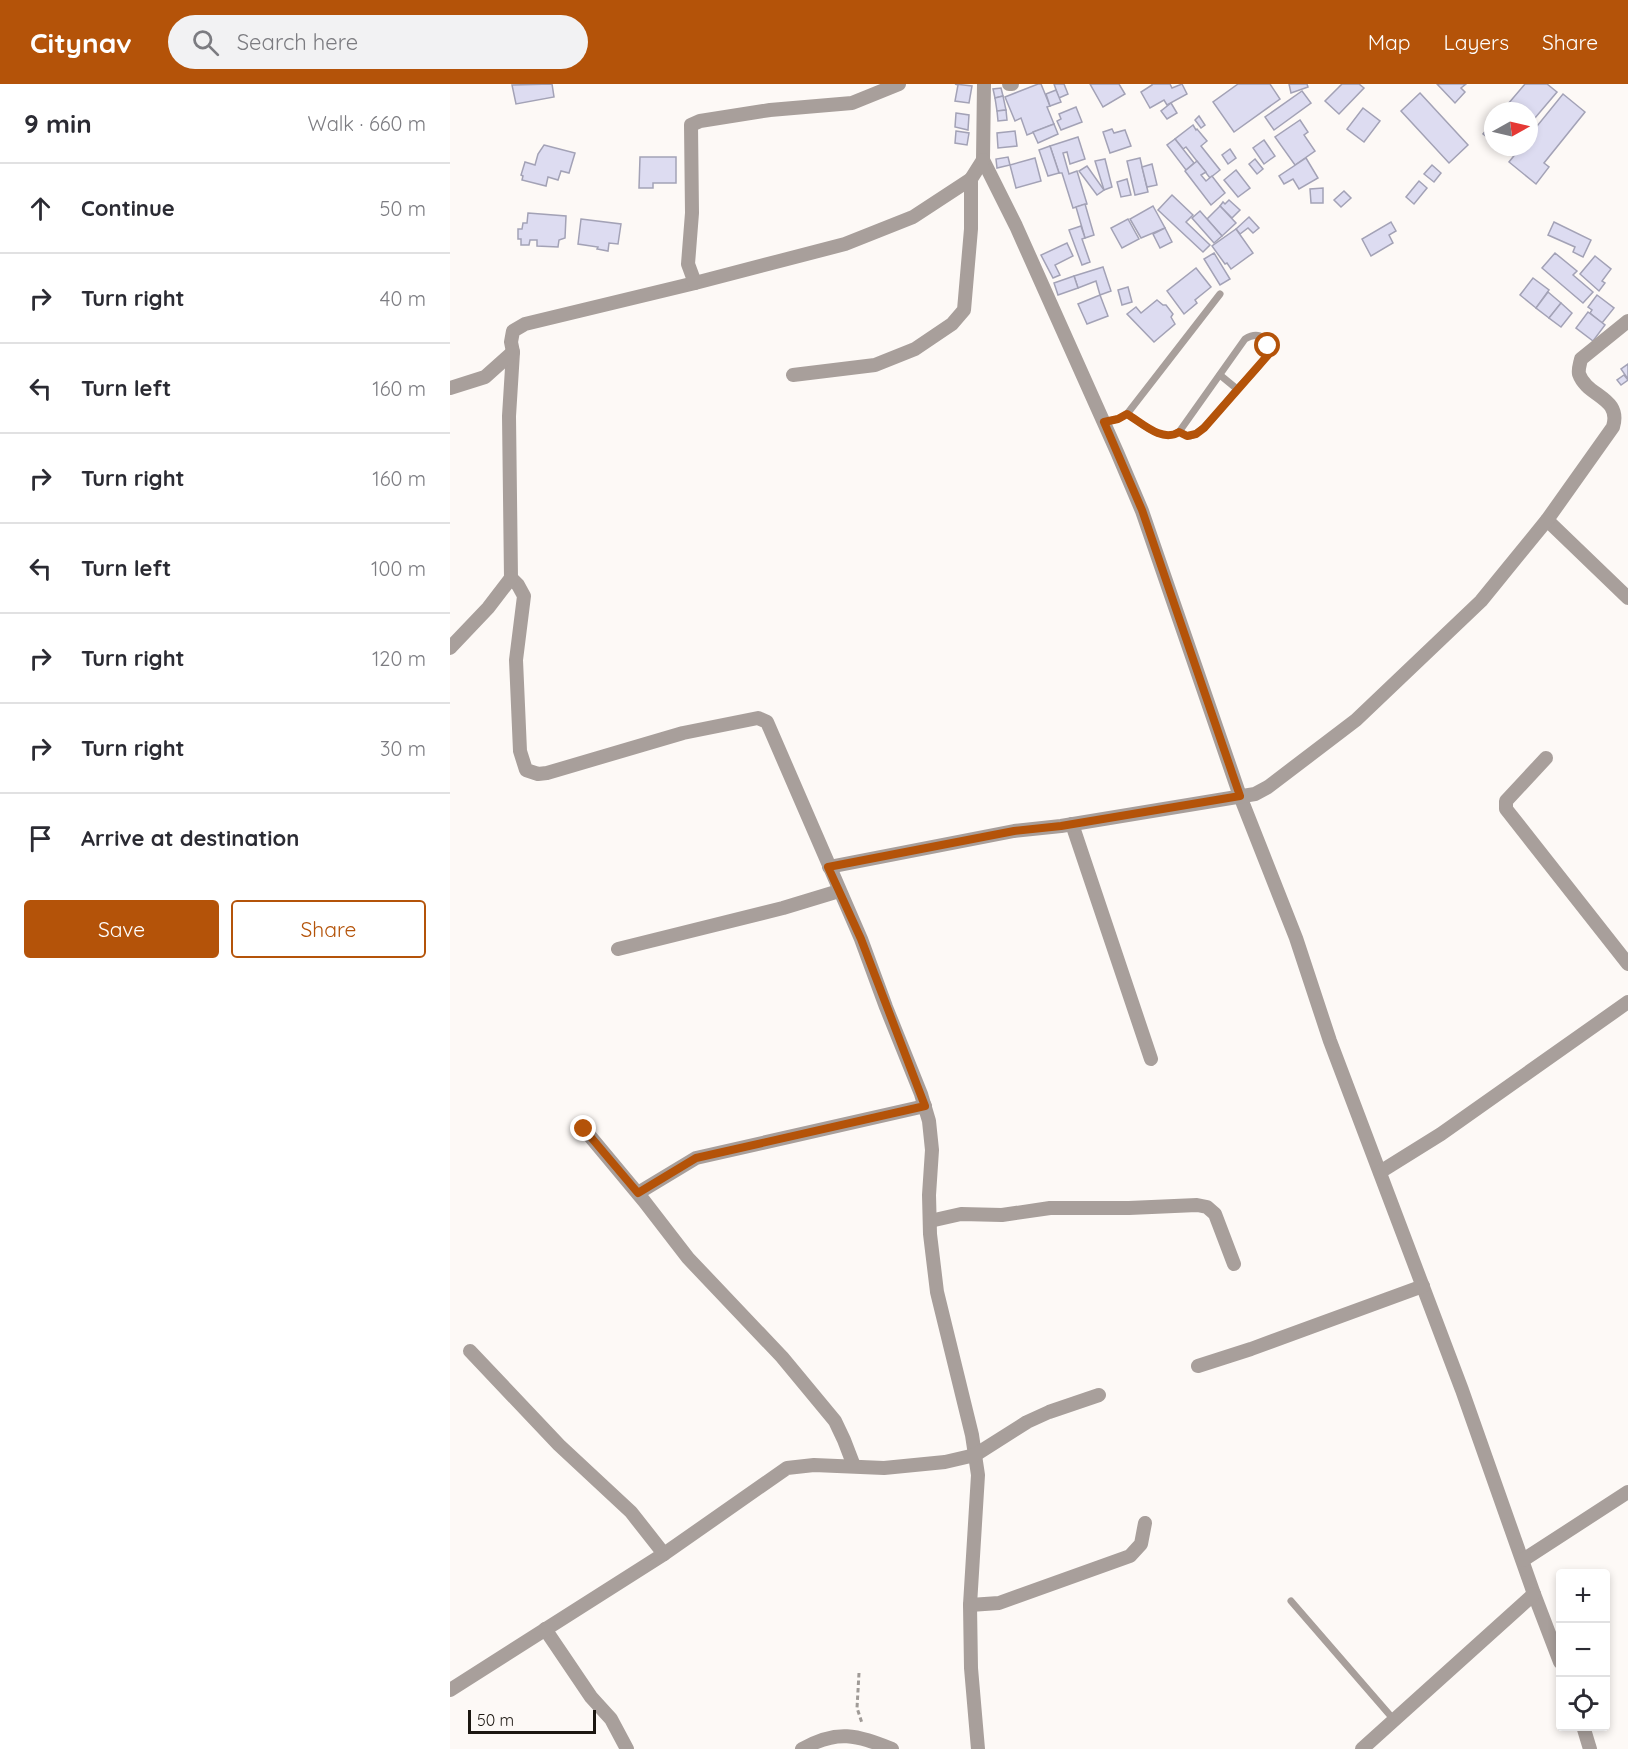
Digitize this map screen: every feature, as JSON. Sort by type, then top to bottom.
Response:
[{"type":"street","points":[[695,284],[688,264],[692,213],[691,125],[700,121],[770,110],[852,103],[898,84]]},
{"type":"street","points":[[984,84],[983,160],[1016,226],[1142,510],[1240,796],[1296,938],[1330,1041],[1423,1286],[1556,1651]]},
{"type":"street","points":[[450,648],[488,608],[511,578],[509,416],[513,331],[525,324],[664,289],[695,284],[845,244],[913,217],[971,179],[983,160]]},
{"type":"street","points":[[794,375],[875,366],[915,349],[952,324],[964,310],[971,229],[971,179]]},
{"type":"street","points":[[828,867],[1014,831],[1072,824],[1255,794],[1268,787],[1363,713],[1481,601],[1547,520],[1613,427],[1616,418],[1613,408],[1585,384],[1579,372],[1581,359],[1628,321]]},
{"type":"street","points":[[450,388],[485,377],[513,352]]},
{"type":"street","points":[[1547,520],[1628,598]]},
{"type":"street","points":[[511,578],[524,596],[516,660],[520,751],[526,770],[538,774],[547,773],[683,734],[762,719],[767,722],[861,939],[929,1121],[932,1150],[930,1221],[936,1292],[972,1435],[978,1475],[970,1605],[971,1668],[978,1749]]},
{"type":"street","points":[[1546,758],[1506,801],[1506,809],[1628,964]]},
{"type":"street","points":[[1072,824],[1151,1059]]},
{"type":"street","points":[[618,949],[783,908],[839,891]]},
{"type":"street","points":[[1380,1172],[1441,1134],[1628,1002]]},
{"type":"street","points":[[638,1193],[696,1158],[925,1106]]},
{"type":"street","points":[[584,1129],[638,1193],[688,1258],[782,1357],[835,1421],[854,1466]]},
{"type":"street","points":[[930,1221],[961,1214],[1002,1215],[1050,1208],[1197,1205],[1207,1207],[1215,1214],[1234,1264]]},
{"type":"street","points":[[1198,1366],[1423,1286]]},
{"type":"street","points":[[470,1351],[559,1445],[631,1512],[664,1554]]},
{"type":"street","points":[[450,1690],[664,1554],[787,1468],[814,1465],[884,1468],[945,1462],[975,1455],[1027,1422],[1099,1395]]},
{"type":"street","points":[[1523,1560],[1628,1492]]},
{"type":"street","points":[[970,1605],[999,1603],[1130,1556],[1141,1544],[1145,1522]]},
{"type":"street","points":[[1362,1749],[1534,1593]]},
{"type":"street","points":[[545,1629],[591,1697],[611,1719],[627,1749]]},
{"type":"street","points":[[1585,1731],[1590,1749]]},
{"type":"street","points":[[802,1749],[813,1743],[843,1736],[860,1737],[892,1749]]},
{"type":"lane","points":[[1104,422],[1127,414],[1220,294]]},
{"type":"lane","points":[[1127,414],[1163,436],[1172,436],[1179,432],[1245,339],[1252,335],[1264,338],[1268,346],[1268,355],[1204,428],[1196,434],[1187,436],[1179,432]]},
{"type":"lane","points":[[1220,375],[1237,389]]},
{"type":"lane","points":[[1291,1601],[1395,1720]]},
{"type":"path","points":[[859,1673],[857,1708],[862,1724],[878,1744]]},
{"type":"building","points":[[552,84],[554,97],[516,104],[512,85]]},
{"type":"building","points":[[955,84],[972,86],[969,103],[955,101],[958,85]]},
{"type":"building","points":[[1041,84],[1050,106],[1047,107],[1054,124],[1027,135],[1021,118],[1015,121],[1005,97]]},
{"type":"building","points":[[1054,84],[1064,84],[1068,94],[1059,98]]},
{"type":"building","points":[[1090,84],[1119,84],[1125,94],[1103,107]]},
{"type":"building","points":[[1152,84],[1170,84],[1172,88],[1182,84],[1187,94],[1167,105],[1164,100],[1150,108],[1141,92]]},
{"type":"building","points":[[1238,84],[1270,84],[1280,99],[1234,132],[1213,102]]},
{"type":"building","points":[[1289,84],[1307,84],[1308,87],[1291,93]]},
{"type":"building","points":[[1342,84],[1359,84],[1364,88],[1339,114],[1325,101]]},
{"type":"building","points":[[1437,84],[1466,84],[1461,88],[1465,92],[1455,103]]},
{"type":"building","points":[[1525,84],[1547,84],[1557,92],[1538,114],[1538,102],[1510,102]]},
{"type":"building","points":[[1001,88],[1003,96],[995,98],[993,89]]},
{"type":"building","points":[[1056,90],[1061,102],[1050,106],[1046,94]]},
{"type":"building","points":[[1302,91],[1311,103],[1274,130],[1265,117]]},
{"type":"building","points":[[1420,93],[1468,145],[1449,163],[1401,111]]},
{"type":"building","points":[[1563,94],[1585,112],[1544,163],[1549,167],[1536,184],[1509,162],[1514,156],[1538,156],[1538,125]]},
{"type":"building","points":[[1003,96],[1006,110],[997,111],[995,98]]},
{"type":"building","points":[[1171,103],[1177,113],[1167,119],[1161,111]]},
{"type":"building","points":[[1076,107],[1082,122],[1061,130],[1057,121],[1061,119],[1059,114]]},
{"type":"building","points":[[1363,108],[1380,121],[1364,142],[1347,129]]},
{"type":"building","points":[[1006,110],[1007,120],[998,121],[997,111]]},
{"type":"building","points":[[956,113],[969,115],[968,130],[955,127]]},
{"type":"building","points":[[1199,116],[1205,125],[1201,128],[1195,120]]},
{"type":"building","points":[[1300,120],[1308,132],[1304,135],[1315,151],[1295,165],[1275,137]]},
{"type":"building","points":[[1054,124],[1058,134],[1038,143],[1033,132]]},
{"type":"building","points":[[1193,125],[1207,141],[1201,146],[1220,170],[1210,178],[1186,147],[1183,149],[1175,139]]},
{"type":"building","points":[[1112,129],[1114,133],[1125,130],[1131,146],[1110,153],[1103,132]]},
{"type":"building","points":[[956,131],[969,133],[967,145],[955,143]]},
{"type":"building","points":[[1015,131],[1017,146],[998,148],[997,133]]},
{"type":"building","points":[[1078,137],[1085,159],[1070,164],[1067,152],[1063,153],[1069,174],[1077,171],[1087,204],[1073,208],[1062,173],[1059,173],[1050,146]]},
{"type":"building","points":[[1175,139],[1194,163],[1186,170],[1167,145]]},
{"type":"building","points":[[1264,140],[1275,156],[1264,164],[1253,148]]},
{"type":"building","points":[[544,145],[575,153],[569,173],[561,171],[558,180],[548,177],[546,186],[522,180],[521,175],[525,162],[535,165]]},
{"type":"building","points":[[1050,146],[1059,173],[1048,176],[1039,150]]},
{"type":"building","points":[[1230,149],[1236,158],[1228,164],[1222,155]]},
{"type":"building","points":[[640,157],[676,157],[676,183],[653,183],[653,188],[639,188]]},
{"type":"building","points":[[1008,157],[1010,165],[997,168],[996,159]]},
{"type":"building","points":[[1035,158],[1041,181],[1016,188],[1010,165]]},
{"type":"building","points":[[1140,158],[1148,192],[1135,195],[1127,161]]},
{"type":"building","points":[[1306,158],[1318,178],[1299,189],[1293,179],[1284,184],[1279,176]]},
{"type":"building","points":[[1105,159],[1112,187],[1104,190],[1095,161]]},
{"type":"building","points":[[1255,159],[1263,169],[1257,174],[1249,164]]},
{"type":"building","points":[[1197,161],[1206,172],[1201,175],[1206,181],[1212,176],[1225,193],[1211,205],[1185,171]]},
{"type":"building","points":[[1152,164],[1157,185],[1147,187],[1142,167]]},
{"type":"building","points":[[1432,165],[1441,173],[1434,182],[1424,174]]},
{"type":"building","points":[[1087,166],[1104,190],[1097,195],[1079,171]]},
{"type":"building","points":[[1236,170],[1250,188],[1238,197],[1224,180]]},
{"type":"building","points":[[1127,179],[1131,195],[1121,197],[1117,182]]},
{"type":"building","points":[[1419,181],[1427,188],[1414,204],[1406,197]]},
{"type":"building","points":[[1323,188],[1323,203],[1311,203],[1310,189]]},
{"type":"building","points":[[1344,191],[1351,198],[1341,207],[1334,200]]},
{"type":"building","points":[[1172,195],[1193,215],[1186,222],[1210,245],[1203,252],[1158,210]]},
{"type":"building","points":[[1229,200],[1240,210],[1232,218],[1220,206]]},
{"type":"building","points":[[1085,204],[1094,235],[1085,238],[1076,207]]},
{"type":"building","points":[[1153,206],[1165,228],[1141,238],[1130,219]]},
{"type":"building","points":[[1220,206],[1236,223],[1222,236],[1207,219]]},
{"type":"building","points":[[1200,211],[1222,236],[1214,243],[1192,218]]},
{"type":"building","points":[[528,213],[566,216],[565,238],[559,240],[558,247],[537,246],[537,240],[530,240],[529,245],[521,245],[521,239],[518,239],[518,229],[522,229],[523,223],[527,223]]},
{"type":"building","points":[[1249,217],[1259,228],[1253,233],[1248,228],[1240,234],[1236,229]]},
{"type":"building","points":[[581,219],[621,224],[618,244],[609,243],[608,251],[578,244]]},
{"type":"building","points":[[1128,219],[1139,239],[1122,248],[1111,228]]},
{"type":"building","points":[[1391,222],[1396,231],[1389,235],[1393,243],[1371,256],[1362,239]]},
{"type":"building","points":[[1554,222],[1591,240],[1583,257],[1573,252],[1575,247],[1548,235]]},
{"type":"building","points":[[1081,226],[1085,238],[1082,239],[1090,262],[1082,265],[1069,230]]},
{"type":"building","points":[[1165,228],[1172,242],[1160,248],[1153,234]]},
{"type":"building","points":[[1236,229],[1253,253],[1231,269],[1212,246]]},
{"type":"building","points":[[1067,243],[1073,256],[1055,265],[1060,275],[1053,278],[1041,255]]},
{"type":"building","points":[[1214,253],[1230,279],[1220,285],[1204,259]]},
{"type":"building","points":[[1555,253],[1577,271],[1573,275],[1593,292],[1583,303],[1542,268]]},
{"type":"building","points":[[1595,256],[1611,269],[1602,281],[1605,283],[1599,291],[1580,274]]},
{"type":"building","points":[[1103,267],[1111,291],[1100,295],[1096,281],[1078,288],[1074,276]]},
{"type":"building","points":[[1196,268],[1211,287],[1195,300],[1197,303],[1184,314],[1167,291]]},
{"type":"building","points":[[1074,276],[1078,288],[1058,295],[1054,283]]},
{"type":"building","points":[[1533,278],[1549,290],[1536,308],[1520,295]]},
{"type":"building","points":[[1128,287],[1132,302],[1122,305],[1118,290]]},
{"type":"building","points":[[1548,292],[1561,303],[1549,318],[1536,308]]},
{"type":"building","points":[[1100,295],[1108,316],[1087,324],[1078,304]]},
{"type":"building","points":[[1597,295],[1614,308],[1602,323],[1590,313],[1592,310],[1588,307]]},
{"type":"building","points":[[1157,300],[1166,305],[1173,314],[1171,317],[1175,324],[1154,342],[1127,314],[1136,307],[1141,313]]},
{"type":"building","points":[[1561,303],[1572,313],[1561,327],[1549,318]]},
{"type":"building","points":[[1588,312],[1605,325],[1593,341],[1576,328]]},
{"type":"building","points":[[1628,364],[1628,379],[1621,369]]},
{"type":"building","points":[[1624,375],[1628,380],[1621,385],[1617,380]]},
{"type":"route","points":[[584,1129],[638,1193],[696,1158],[925,1106],[861,939],[828,867],[1014,831],[1061,826],[1240,796],[1142,510],[1104,422],[1127,414],[1163,436],[1172,436],[1179,432],[1187,436],[1196,434],[1204,428],[1268,355],[1268,346]]}]
